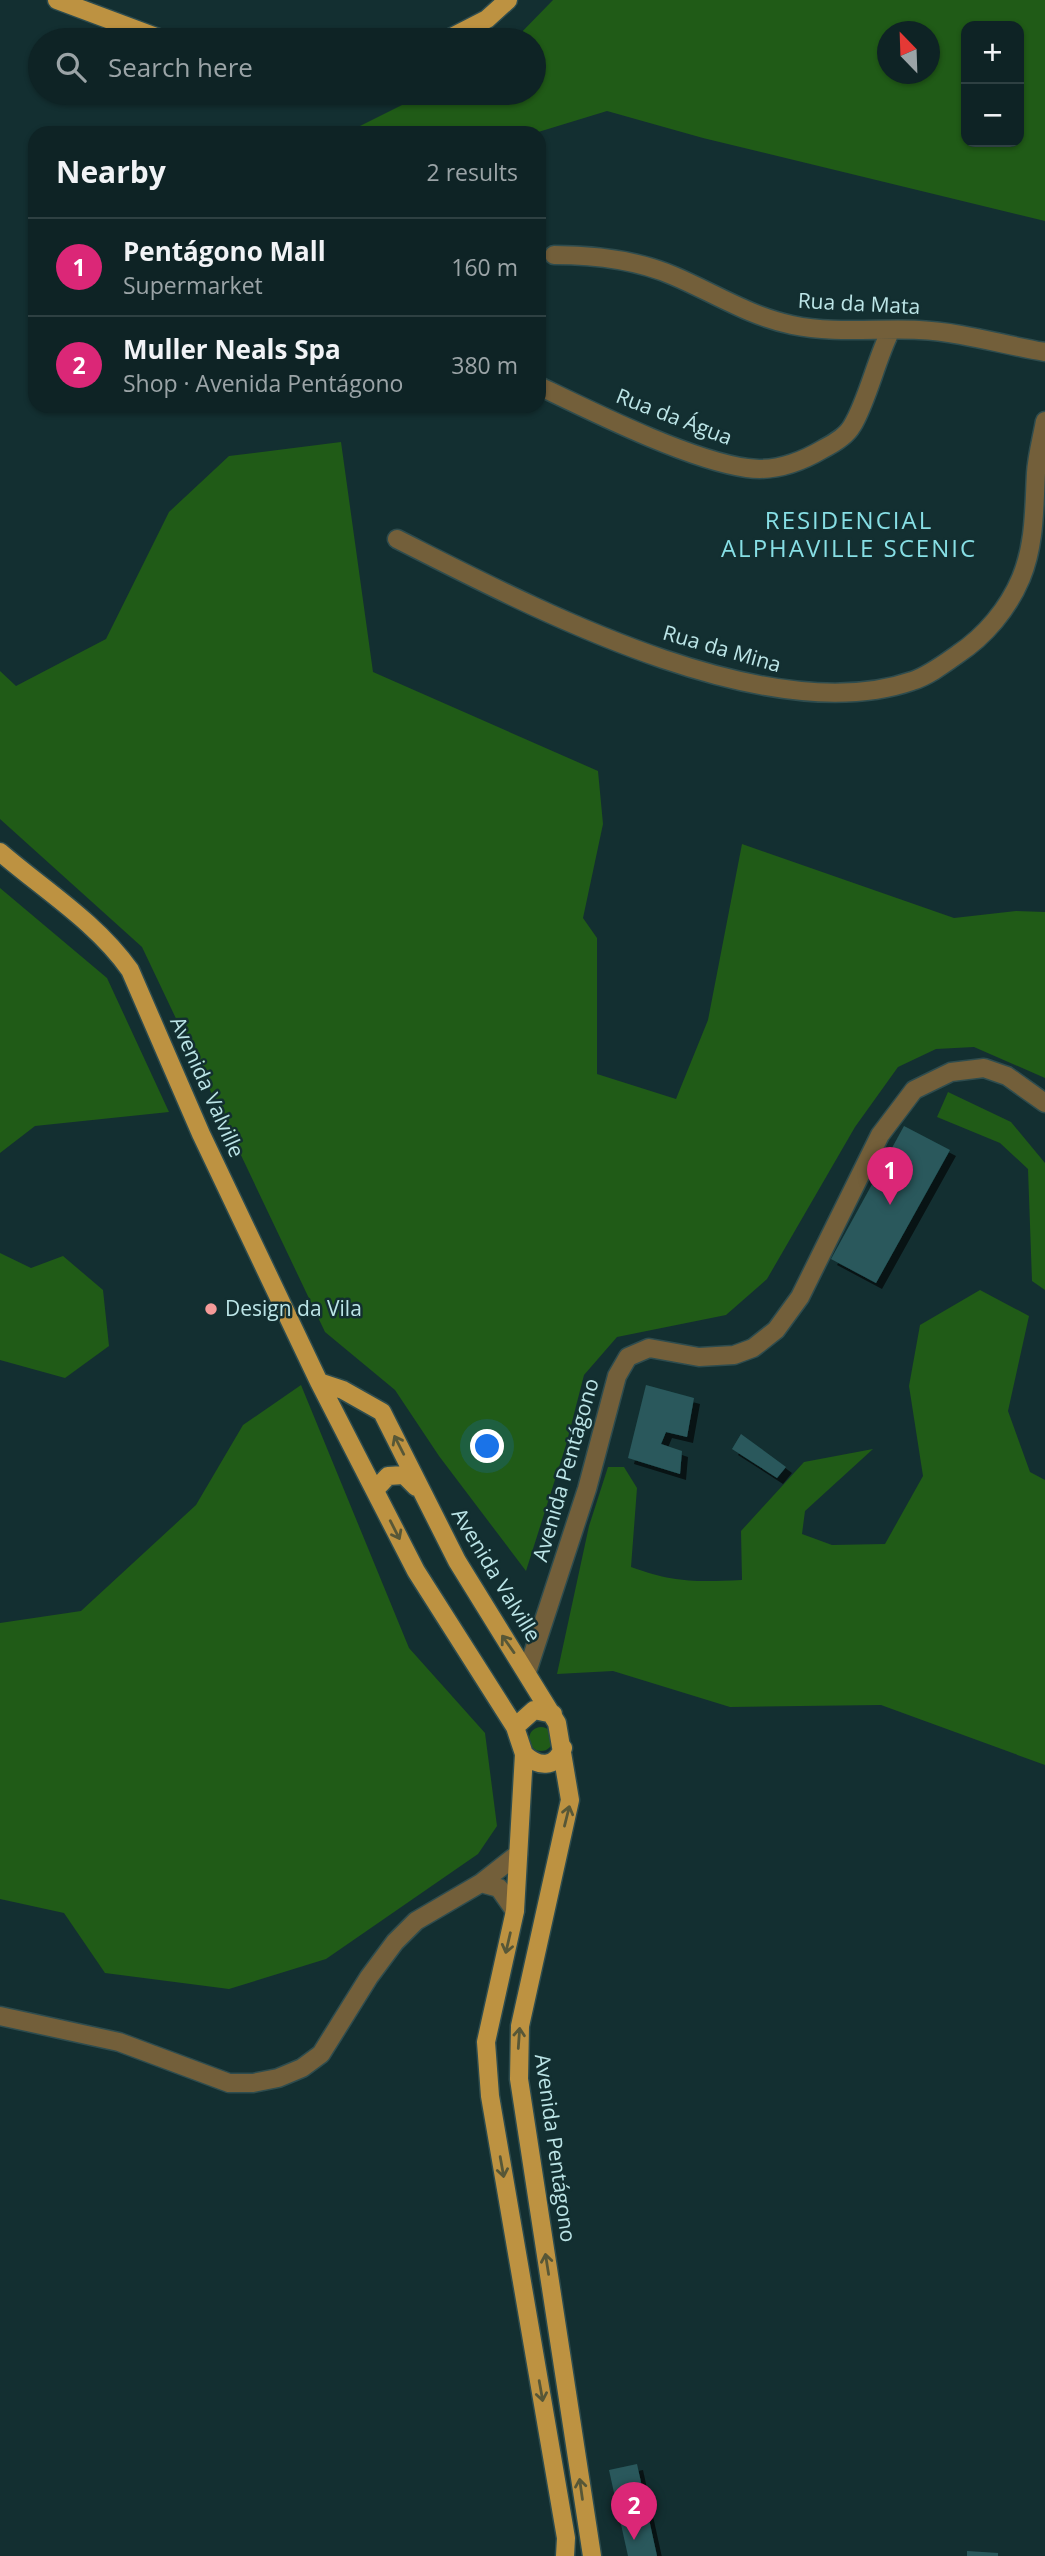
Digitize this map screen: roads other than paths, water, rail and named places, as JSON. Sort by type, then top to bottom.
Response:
[{"type":"main road","points":[[57,0],[132,28]]},
{"type":"main road","points":[[469,28],[487,19],[508,0]]},
{"type":"main road","name":"Avenida Valville","points":[[0,852],[90,925],[130,970],[201,1134],[319,1382],[416,1571],[515,1727],[524,1754]]},
{"type":"main road","name":"Avenida Valville","points":[[319,1382],[343,1390],[382,1412],[468,1580],[553,1714],[563,1748]]},
{"type":"main road","points":[[375,1490],[388,1476],[404,1475],[424,1495]]},
{"type":"main road","points":[[515,1727],[534,1710],[553,1714]]},
{"type":"main road","points":[[524,1754],[533,1762],[547,1764],[560,1757],[563,1748]]},
{"type":"main road","name":"Avenida Pentágono","points":[[563,1748],[570,1800],[520,2026],[518,2052],[519,2079],[592,2556]]},
{"type":"main road","points":[[524,1754],[515,1911],[486,2042],[489,2082],[566,2538],[565,2556]]},
{"type":"street","name":"Rua da Mata","points":[[554,256],[600,255],[672,275],[754,315],[793,325],[957,334],[1045,352]]},
{"type":"street","name":"Rua da Água","points":[[546,389],[704,457],[748,468],[776,468],[805,460],[832,445],[852,427],[875,362],[890,332]]},
{"type":"street","name":"Rua da Mina","points":[[397,539],[527,605],[712,674],[803,692],[857,692],[912,681],[940,667],[977,641],[999,615],[1020,578],[1031,542],[1036,471],[1045,421]]},
{"type":"street","name":"Avenida Pentágono","points":[[527,1672],[587,1489],[617,1376],[628,1357],[649,1348],[699,1357],[734,1355],[752,1348],[776,1329],[800,1297],[880,1135],[899,1107],[923,1085],[951,1072],[984,1068],[1007,1076],[1045,1103]]},
{"type":"street","points":[[0,2016],[119,2042],[229,2083],[253,2083],[278,2078],[302,2068],[321,2054],[369,1977],[409,1928],[436,1907],[481,1883],[519,1854]]},
{"type":"street","points":[[481,1883],[499,1888],[515,1911]]},
{"type":"place","name":"Pentágono Mall","points":[[890,1205]]},
{"type":"place","name":"Design da Vila","points":[[211,1309]]},
{"type":"place","name":"Muller Neals Spa","points":[[634,2540]]},
{"type":"district","name":"RESIDENCIAL ALPHAVILLE SCENIC","points":[[849,535]]}]
